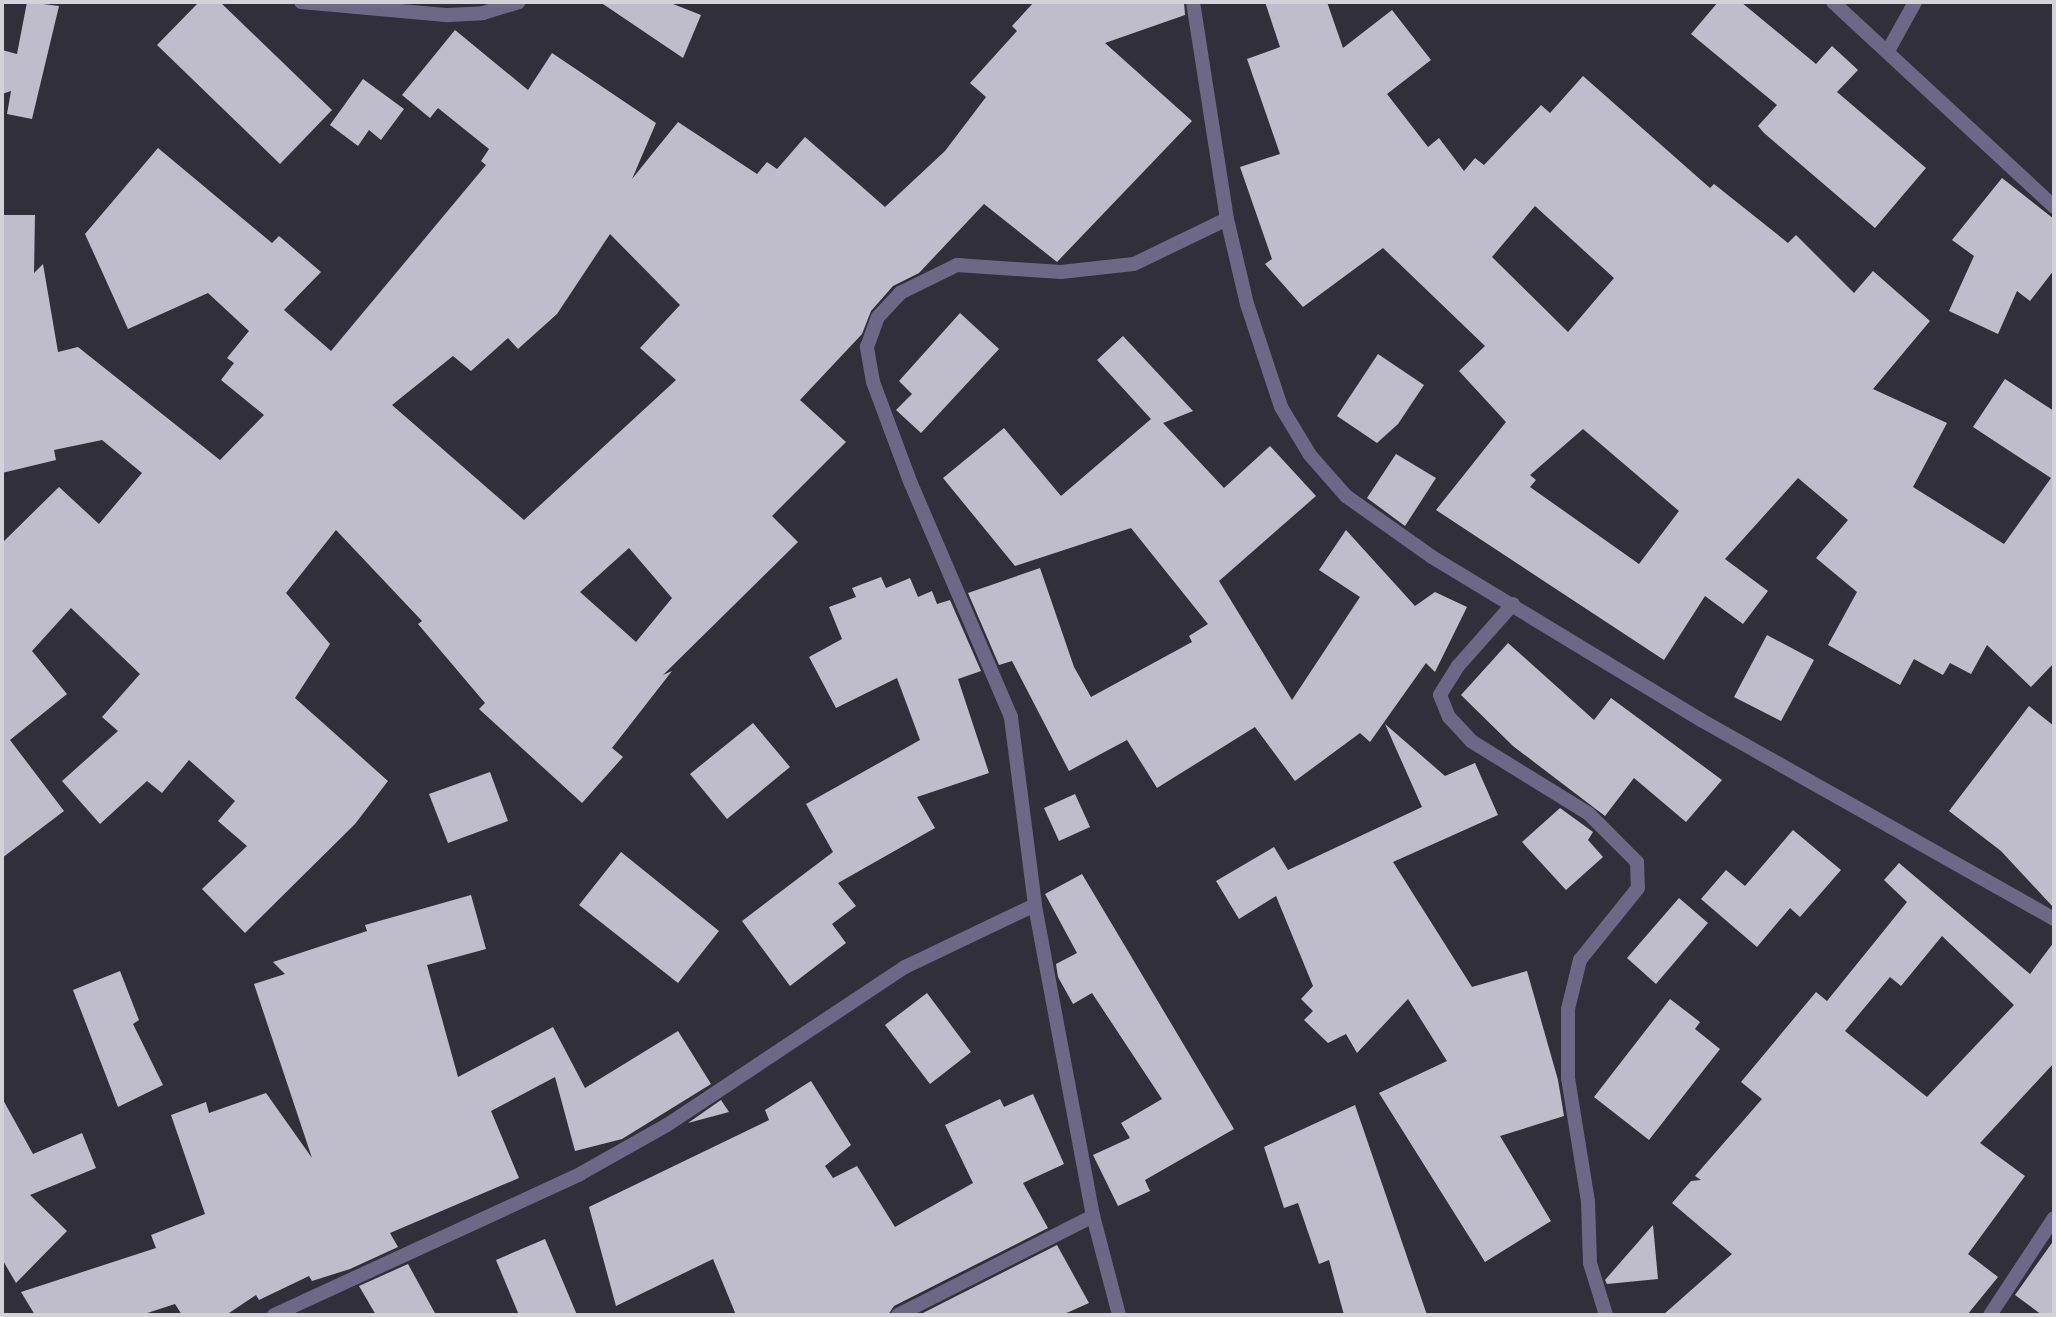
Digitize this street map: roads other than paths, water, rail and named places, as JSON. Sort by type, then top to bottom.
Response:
[{"type":"street","points":[[301,2],[448,15],[483,13],[518,2]]},
{"type":"street","points":[[1193,2],[1227,219],[1281,407],[1310,455],[1346,496],[1432,557],[1884,828],[2054,919]]},
{"type":"street","points":[[1833,2],[1889,49],[2054,207]]},
{"type":"street","points":[[1889,49],[1915,2]]},
{"type":"street","points":[[1119,1315],[1093,1216],[1035,905],[1011,717],[911,484],[873,382],[867,347],[878,317],[900,293],[957,265],[1060,272],[1134,264],[1227,219]]},
{"type":"street","points":[[1513,604],[1458,666],[1440,695],[1448,717],[1471,741],[1589,814],[1637,862],[1638,888],[1580,960],[1568,1009],[1568,1078],[1588,1202],[1590,1263],[1606,1315]]},
{"type":"street","points":[[274,1315],[580,1174],[667,1125],[905,967],[1035,905]]},
{"type":"street","points":[[898,1315],[1093,1216]]},
{"type":"street","points":[[1990,1315],[2054,1218]]}]
